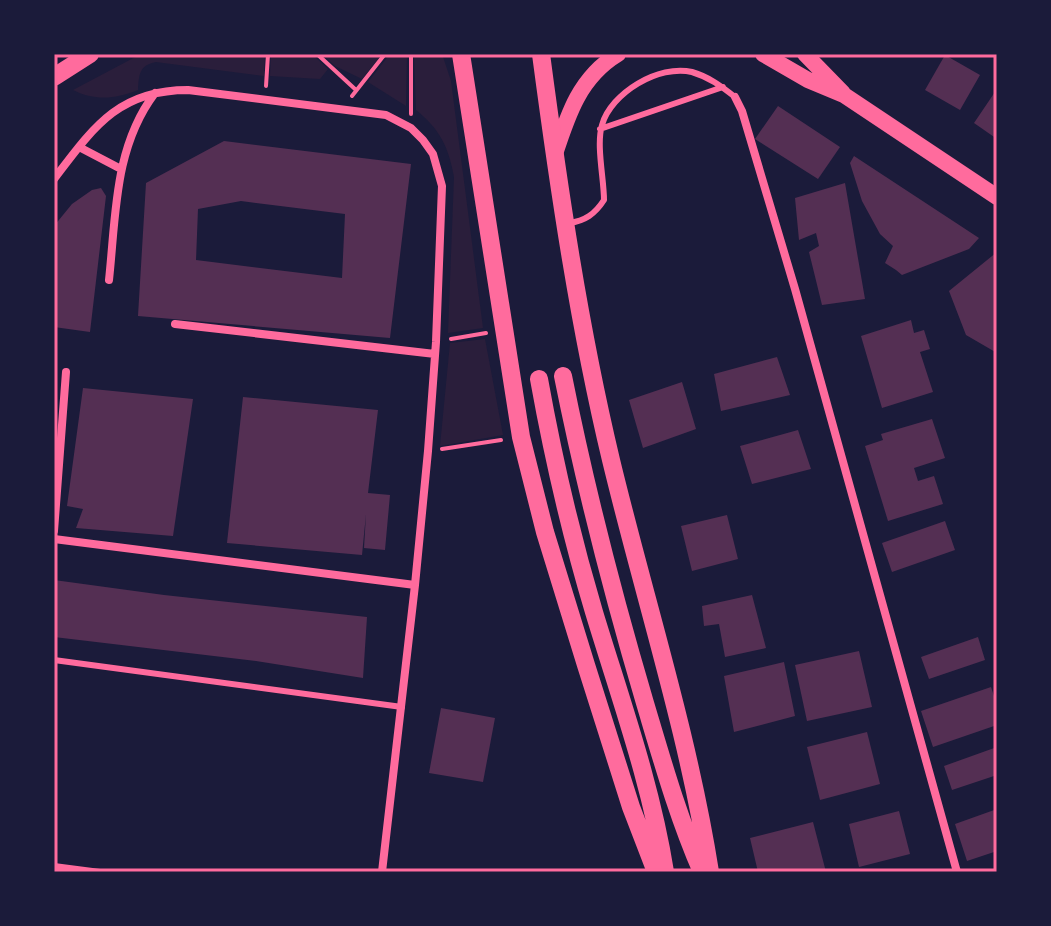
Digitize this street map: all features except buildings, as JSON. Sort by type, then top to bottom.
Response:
[{"type":"main road","points":[[54,77],[90,54]]},
{"type":"main road","points":[[461,54],[521,437],[545,532],[631,807],[656,872]]},
{"type":"main road","points":[[541,54],[585,336],[608,443],[672,691],[710,872]]},
{"type":"main road","points":[[555,156],[575,99],[596,70],[618,54]]},
{"type":"main road","points":[[752,54],[768,57],[808,80],[844,95],[997,197]]},
{"type":"main road","points":[[805,54],[844,95]]},
{"type":"main road","points":[[563,376],[590,501],[622,624],[673,798],[702,872]]},
{"type":"main road","points":[[539,379],[577,556],[650,796],[665,872]]},
{"type":"street","points":[[54,179],[106,117],[121,105],[156,92],[188,90],[386,115],[411,128],[433,154],[442,186],[436,342],[415,585],[382,872]]},
{"type":"street","points":[[109,280],[121,169],[136,123],[156,92]]},
{"type":"street","points":[[735,97],[742,111],[795,289],[957,872]]},
{"type":"street","points":[[79,147],[121,169]]},
{"type":"street","points":[[175,324],[435,354]]},
{"type":"street","points":[[54,531],[66,372]]},
{"type":"street","points":[[54,539],[415,585]]},
{"type":"lane","points":[[566,224],[582,222],[598,210],[604,200],[600,129],[608,109],[623,94],[669,71],[689,71],[710,78],[735,97]]},
{"type":"lane","points":[[600,129],[723,87]]},
{"type":"lane","points":[[54,660],[402,707]]},
{"type":"lane","points":[[54,866],[100,872]]},
{"type":"path","points":[[265,101],[268,54]]},
{"type":"path","points":[[317,54],[357,91]]},
{"type":"path","points":[[342,109],[385,54]]},
{"type":"path","points":[[411,54],[411,128]]},
{"type":"path","points":[[436,342],[504,330]]},
{"type":"path","points":[[459,446],[508,439]]},
{"type":"shaded area","points":[[141,54],[265,54],[264,76],[156,62],[143,68],[138,90],[130,93],[97,97],[73,90]]},
{"type":"shaded area","points":[[271,54],[312,54],[328,69],[320,79],[270,76]]},
{"type":"shaded area","points":[[322,54],[382,54],[362,79],[335,66]]},
{"type":"shaded area","points":[[390,54],[407,54],[406,106],[368,82]]},
{"type":"shaded area","points":[[414,54],[442,54],[451,81],[483,328],[448,333],[454,177],[442,140],[416,110]]},
{"type":"shaded area","points":[[485,339],[503,435],[440,446],[450,343]]}]
